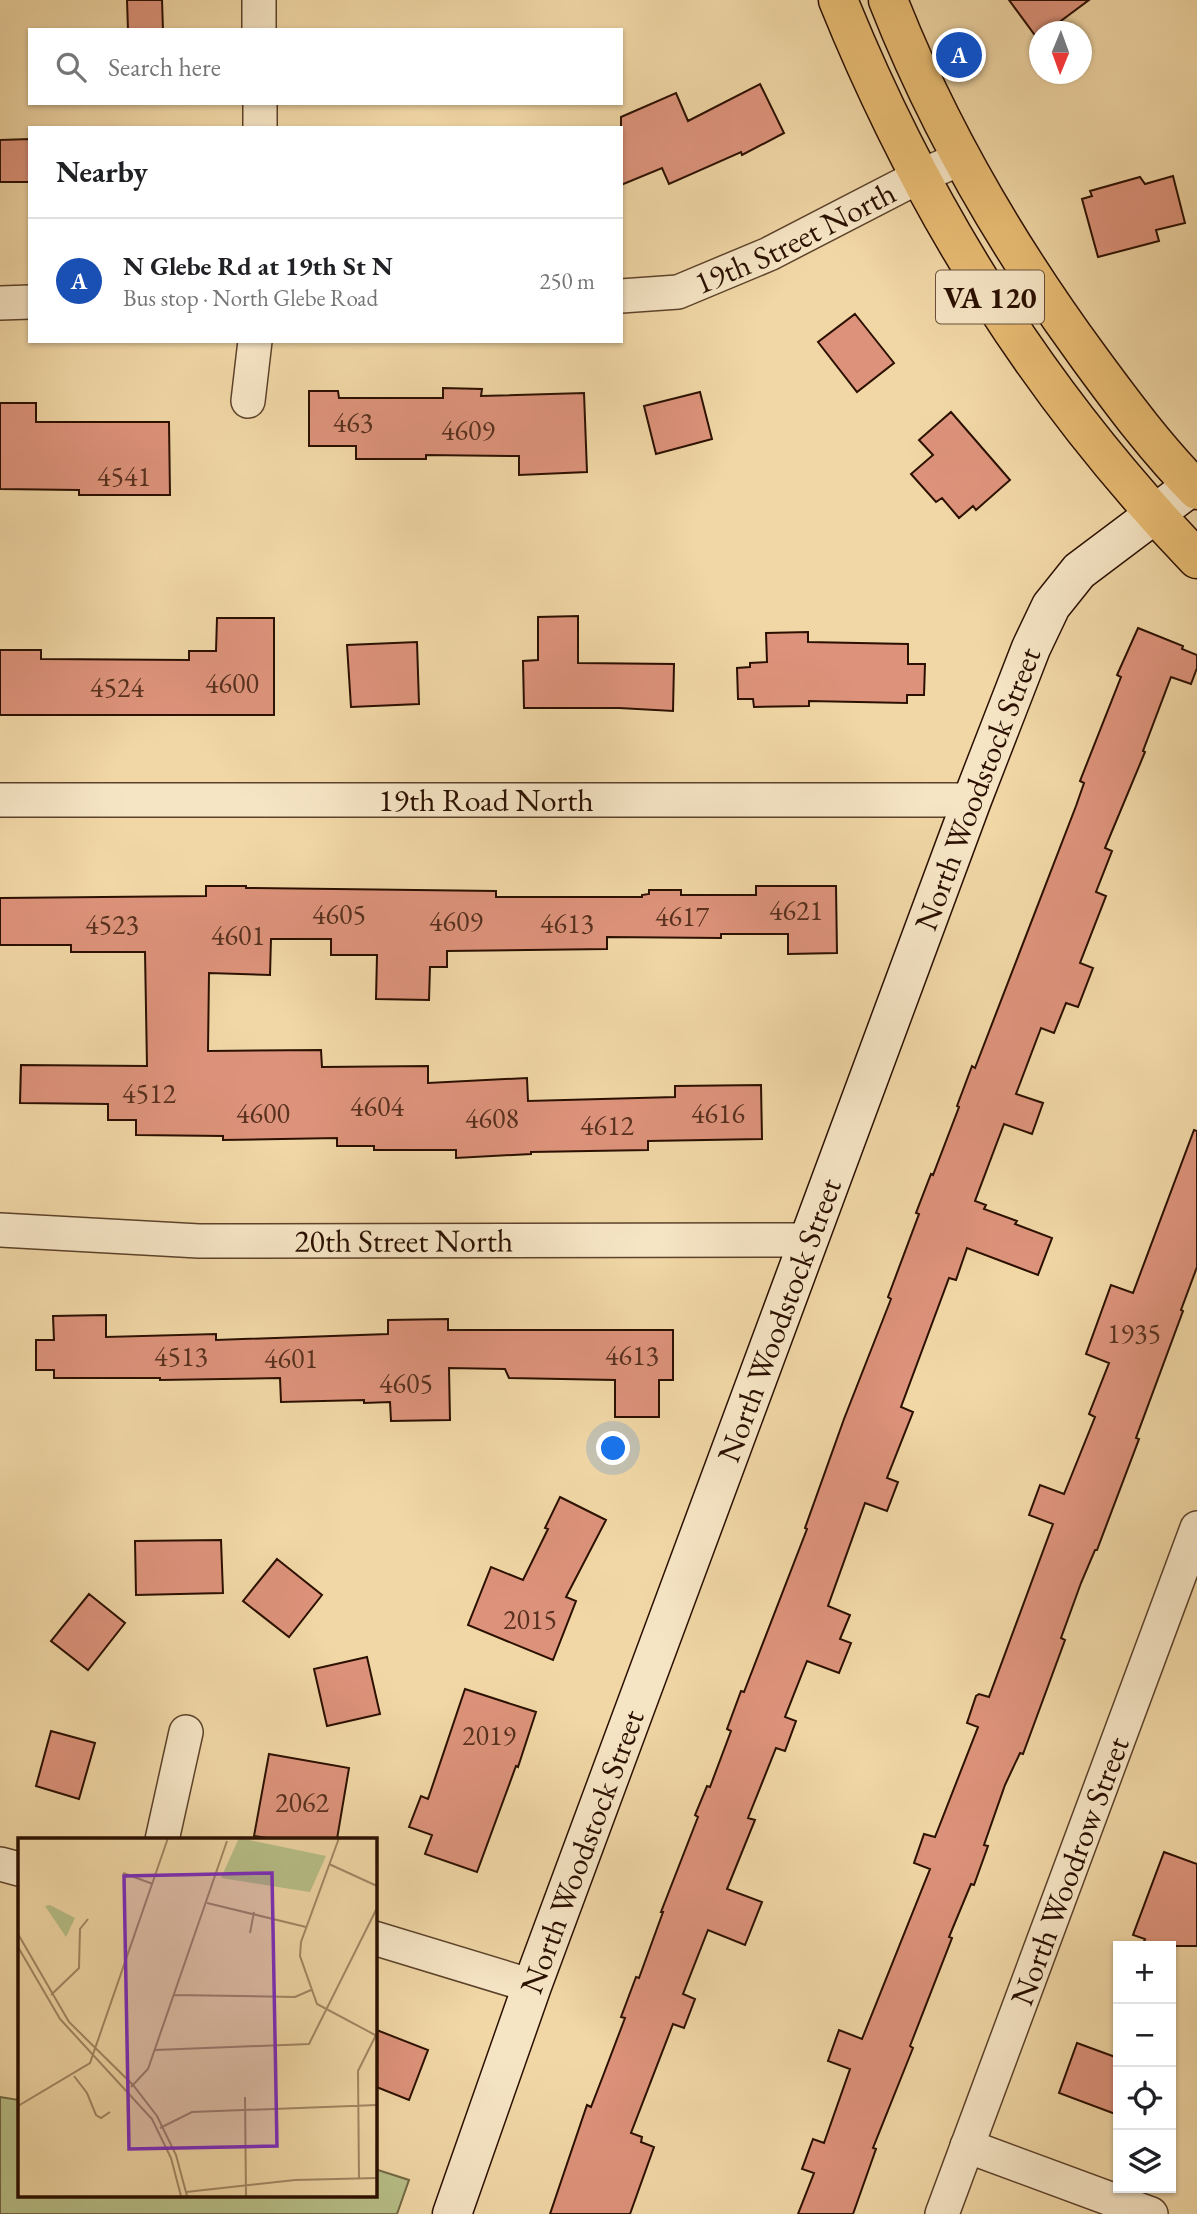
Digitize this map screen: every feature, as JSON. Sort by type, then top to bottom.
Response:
[{"type":"main road","name":"VA 120","points":[[838,0],[864,63],[918,177],[967,262],[1021,346],[1088,437],[1197,559]]},
{"type":"main road","name":"VA 120","points":[[888,0],[960,159],[1006,236],[1056,313],[1120,400],[1195,488]]},
{"type":"street","points":[[259,0],[259,28]]},
{"type":"street","points":[[260,105],[260,126]]},
{"type":"street","name":"19th Street North","points":[[623,296],[678,292],[769,254],[918,177],[960,159]]},
{"type":"street","points":[[0,303],[28,302]]},
{"type":"street","points":[[248,401],[255,343]]},
{"type":"street","name":"North Woodstock Street","points":[[452,2214],[532,1986],[972,800],[1031,648],[1051,606],[1079,571],[1154,514],[1195,488]]},
{"type":"street","name":"19th Road North","points":[[0,800],[972,800]]},
{"type":"street","name":"20th Street North","points":[[0,1230],[199,1241],[809,1240]]},
{"type":"street","name":"North Woodrow Street","points":[[942,2214],[1197,1528]]},
{"type":"street","points":[[162,1838],[186,1732]]},
{"type":"street","points":[[0,1864],[18,1869]]},
{"type":"street","points":[[376,1939],[532,1986]]},
{"type":"street","points":[[967,2146],[1151,2214]]},
{"type":"green space","points":[[0,2097],[18,2100],[18,2196],[376,2196],[376,2169],[409,2180],[397,2214],[0,2214]]},
{"type":"building","points":[[127,0],[162,0],[163,28],[128,28]]},
{"type":"building","points":[[1009,0],[1089,0],[1061,21],[1029,21],[1029,27]]},
{"type":"building","points":[[760,84],[784,133],[742,155],[741,152],[669,184],[662,168],[623,184],[621,117],[676,93],[688,121]]},
{"type":"building","points":[[28,139],[28,182],[0,182],[0,140]]},
{"type":"building","points":[[1173,176],[1185,223],[1156,230],[1159,241],[1098,257],[1082,199],[1092,196],[1090,191],[1140,177],[1145,184]]},
{"type":"building","points":[[855,314],[894,363],[857,392],[818,342]]},
{"type":"building","points":[[443,388],[482,389],[481,396],[584,393],[587,472],[519,475],[519,456],[426,455],[426,459],[356,459],[356,446],[309,446],[309,391],[338,391],[339,398],[443,398]]},
{"type":"building","points":[[700,392],[712,439],[656,454],[644,406]]},
{"type":"building","points":[[0,403],[36,403],[36,422],[169,422],[170,495],[79,495],[79,490],[0,489]]},
{"type":"building","points":[[951,412],[1010,480],[976,510],[973,506],[959,518],[942,498],[936,502],[911,474],[933,455],[919,440]]},
{"type":"building","points":[[578,616],[578,663],[674,664],[673,711],[524,708],[523,661],[538,660],[538,617]]},
{"type":"building","points":[[217,618],[274,618],[274,715],[0,715],[0,650],[41,650],[41,659],[189,660],[189,651],[216,651]]},
{"type":"building","points":[[1138,628],[1183,646],[1182,649],[1197,655],[1197,668],[1191,684],[1171,677],[1143,751],[1145,752],[1105,848],[1112,851],[1096,892],[1106,896],[1080,963],[1093,968],[1078,1007],[1066,1003],[1054,1033],[1041,1028],[1016,1094],[1043,1103],[1032,1134],[1004,1124],[975,1201],[986,1205],[984,1209],[1017,1221],[1015,1224],[1052,1238],[1038,1275],[967,1248],[956,1280],[949,1278],[901,1407],[913,1412],[887,1478],[898,1482],[887,1511],[865,1503],[828,1606],[850,1615],[840,1639],[851,1643],[839,1673],[807,1661],[785,1717],[796,1721],[785,1751],[776,1748],[748,1818],[755,1820],[727,1889],[762,1902],[745,1945],[708,1930],[683,1994],[695,1999],[684,2028],[673,2024],[631,2133],[642,2137],[641,2142],[654,2147],[630,2214],[550,2214],[587,2105],[591,2107],[625,2018],[621,2017],[636,1977],[639,1978],[698,1817],[695,1815],[707,1786],[710,1787],[731,1731],[727,1729],[741,1691],[744,1692],[807,1529],[805,1528],[844,1419],[891,1299],[888,1297],[919,1214],[916,1213],[1076,806],[1084,783],[1080,781],[1121,677],[1117,675]]},
{"type":"building","points":[[808,632],[808,642],[908,644],[908,664],[925,664],[924,695],[907,695],[907,703],[809,701],[809,706],[754,707],[753,699],[738,699],[737,668],[750,667],[750,663],[767,662],[766,633]]},
{"type":"building","points":[[417,642],[419,704],[351,707],[347,645]]},
{"type":"building","points":[[206,886],[496,891],[496,897],[642,897],[649,894],[649,890],[681,890],[681,895],[756,895],[756,886],[836,886],[837,953],[788,954],[788,934],[721,934],[721,938],[607,937],[607,949],[447,951],[447,967],[430,967],[429,1000],[376,999],[377,955],[331,955],[331,939],[271,939],[270,975],[209,973],[208,1051],[321,1050],[322,1067],[428,1066],[428,1083],[527,1078],[528,1101],[675,1097],[675,1086],[761,1085],[762,1139],[648,1141],[648,1150],[531,1152],[456,1158],[456,1150],[374,1150],[374,1146],[337,1146],[337,1138],[223,1140],[223,1136],[136,1135],[136,1120],[108,1120],[108,1104],[20,1103],[21,1065],[147,1066],[145,952],[71,952],[71,945],[0,945],[0,898],[206,896]]},
{"type":"building","points":[[1194,1130],[1197,1131],[1197,1267],[1136,1438],[1139,1439],[1097,1550],[1081,1583],[1061,1638],[1065,1640],[1023,1754],[1020,1753],[1005,1785],[984,1845],[988,1846],[974,1885],[971,1884],[949,1937],[952,1938],[910,2046],[913,2048],[873,2148],[876,2149],[853,2214],[798,2214],[814,2173],[802,2169],[813,2139],[824,2143],[850,2069],[828,2061],[839,2030],[862,2039],[930,1869],[914,1863],[924,1834],[935,1837],[978,1727],[967,1723],[976,1696],[979,1694],[989,1697],[1053,1524],[1029,1515],[1040,1485],[1064,1494],[1095,1417],[1089,1414],[1109,1363],[1086,1354],[1111,1285],[1133,1293]]},
{"type":"building","points":[[106,1315],[106,1337],[216,1334],[216,1340],[388,1334],[388,1320],[448,1319],[448,1330],[673,1330],[673,1380],[659,1380],[659,1417],[615,1417],[615,1380],[509,1378],[505,1369],[449,1368],[450,1420],[391,1421],[390,1402],[281,1402],[280,1378],[54,1378],[54,1370],[36,1370],[36,1340],[54,1340],[53,1316]]},
{"type":"building","points":[[560,1497],[606,1520],[566,1597],[576,1601],[553,1660],[468,1625],[491,1567],[523,1580]]},
{"type":"building","points":[[221,1540],[223,1593],[136,1595],[135,1541]]},
{"type":"building","points":[[277,1559],[322,1595],[289,1637],[243,1601]]},
{"type":"building","points":[[89,1594],[125,1623],[88,1670],[51,1641]]},
{"type":"building","points":[[367,1657],[380,1714],[327,1726],[314,1669]]},
{"type":"building","points":[[465,1689],[536,1712],[518,1767],[516,1766],[477,1872],[425,1854],[432,1835],[409,1827],[421,1796],[428,1799]]},
{"type":"building","points":[[51,1731],[95,1743],[79,1799],[36,1786]]},
{"type":"building","points":[[269,1754],[349,1768],[337,1838],[254,1836]]},
{"type":"building","points":[[1164,1852],[1197,1864],[1197,1946],[1176,1946],[1176,1941],[1144,1941],[1145,1939],[1133,1935]]},
{"type":"building","points":[[376,2030],[428,2050],[409,2100],[376,2087]]},
{"type":"building","points":[[1077,2043],[1113,2056],[1113,2113],[1059,2093]]},
{"type":"place","name":"N Glebe Rd at 19th St N","points":[[959,55]]}]
